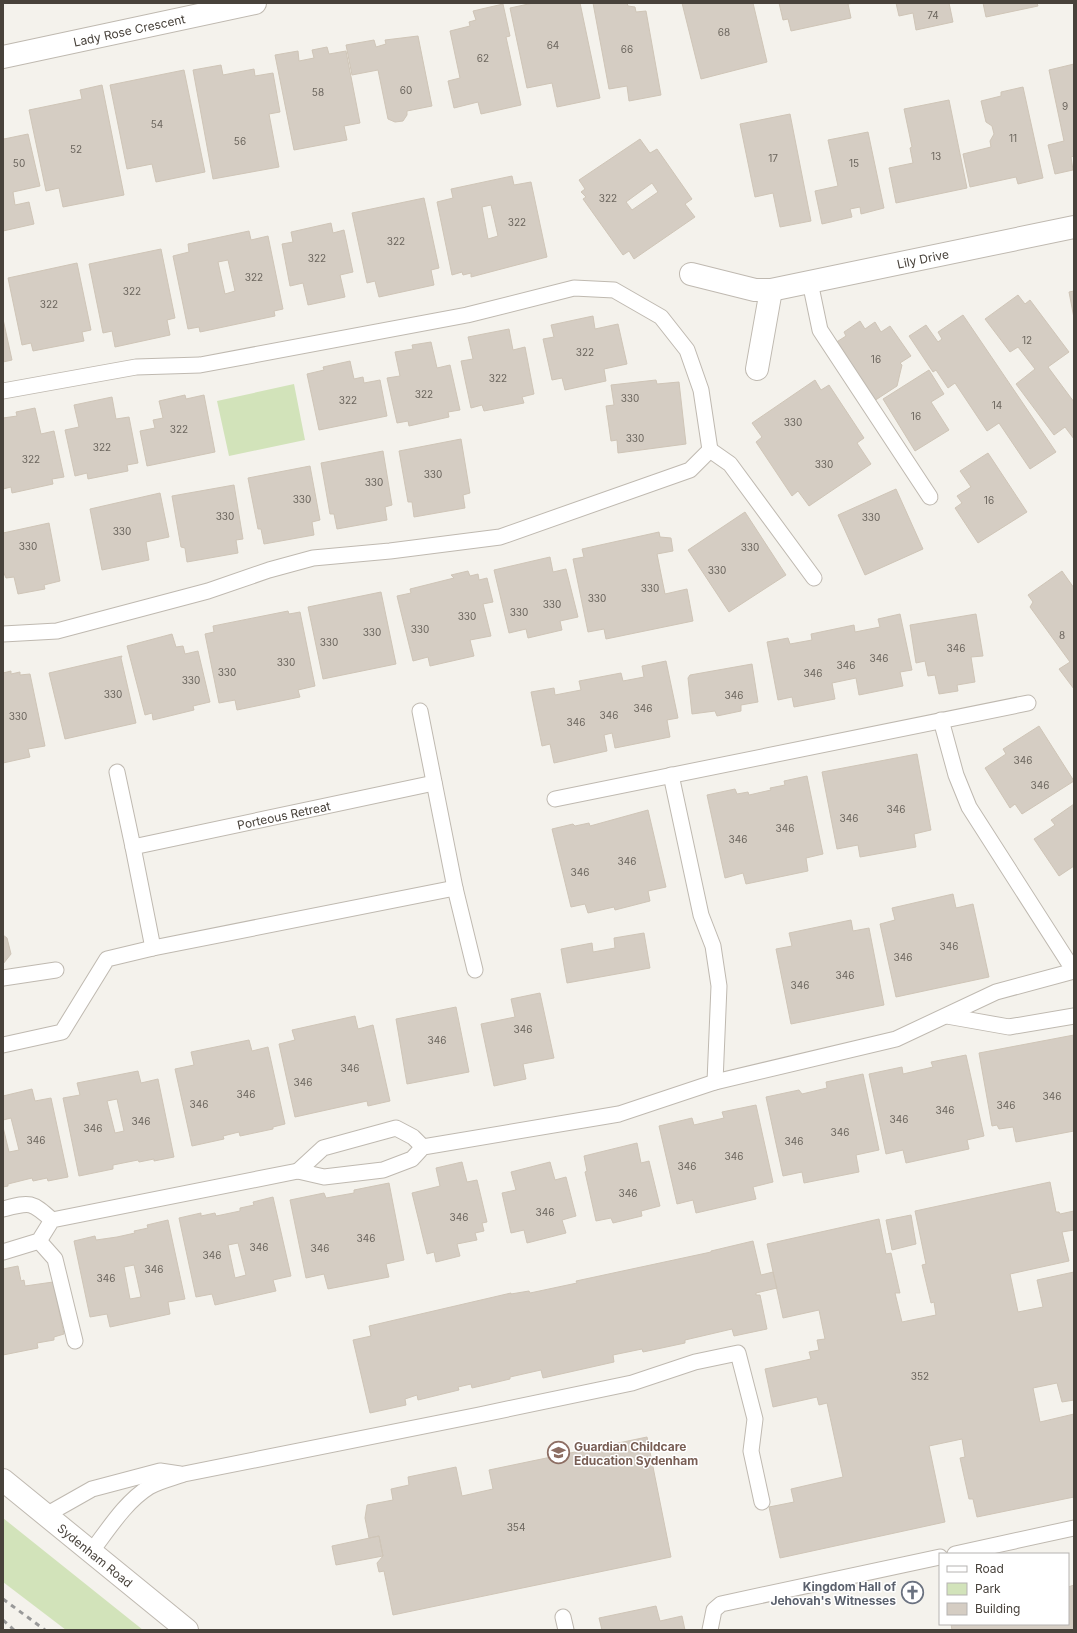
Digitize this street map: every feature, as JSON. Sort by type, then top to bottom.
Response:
[{"type":"street","name":"Lady Rose Crescent","points":[[3,57],[255,3]]},
{"type":"street","name":"Lily Drive","points":[[690,274],[755,290],[771,290],[1074,227]]},
{"type":"street","points":[[756,369],[771,290]]},
{"type":"street","name":"Sydenham Road","points":[[3,1480],[187,1630]]},
{"type":"lane","points":[[810,282],[820,330],[930,497]]},
{"type":"lane","points":[[3,391],[136,367],[208,363],[467,315],[574,288],[614,290],[661,317],[687,350],[701,390],[710,450],[730,464],[814,578]]},
{"type":"lane","points":[[3,634],[57,631],[208,590],[269,570],[313,558],[390,552],[500,537],[690,470],[710,450]]},
{"type":"lane","points":[[555,798],[1028,703]]},
{"type":"lane","points":[[420,710],[456,888],[475,970]]},
{"type":"lane","points":[[3,1252],[39,1241],[52,1220],[298,1171],[324,1177],[383,1170],[412,1159],[423,1147],[619,1114],[715,1082],[896,1039],[996,992],[1074,971],[969,807],[956,775],[941,720]]},
{"type":"lane","points":[[117,772],[153,948]]},
{"type":"lane","points":[[671,775],[701,915],[713,946],[719,986],[715,1082]]},
{"type":"lane","name":"Porteous Retreat","points":[[133,847],[434,783]]},
{"type":"lane","points":[[3,1045],[62,1032],[107,959],[153,948],[456,888]]},
{"type":"lane","points":[[3,978],[56,970]]},
{"type":"lane","points":[[947,1016],[1009,1027],[1074,1016]]},
{"type":"lane","points":[[298,1171],[323,1148],[396,1128],[413,1137],[423,1147]]},
{"type":"lane","points":[[3,1209],[26,1203],[37,1207],[52,1220]]},
{"type":"lane","points":[[39,1241],[55,1259],[75,1341]]},
{"type":"lane","points":[[91,1552],[122,1512],[136,1497],[150,1486],[184,1474],[632,1383],[695,1362],[738,1353],[755,1419],[750,1451],[762,1502]]},
{"type":"lane","points":[[46,1516],[98,1487],[160,1471],[184,1474]]},
{"type":"lane","points":[[960,1553],[1074,1528]]},
{"type":"lane","points":[[710,1630],[714,1610],[721,1604],[939,1557]]},
{"type":"green space","points":[[294,384],[305,440],[229,456],[217,401]]},
{"type":"green space","points":[[3,1518],[143,1630],[66,1630],[3,1582]]},
{"type":"building","points":[[533,3],[580,3],[600,98],[557,107],[552,83],[527,88],[510,8]]},
{"type":"building","points":[[593,3],[627,3],[628,6],[635,7],[636,12],[646,11],[661,95],[629,101],[627,86],[609,89]]},
{"type":"building","points":[[682,3],[753,3],[767,62],[701,79]]},
{"type":"building","points":[[779,3],[854,3],[848,4],[851,18],[791,31],[788,19],[783,20]]},
{"type":"building","points":[[896,3],[949,3],[953,22],[916,30],[913,13],[899,16]]},
{"type":"building","points":[[983,3],[1037,3],[1038,6],[986,17]]},
{"type":"building","points":[[503,4],[510,36],[506,37],[521,105],[481,114],[478,102],[454,108],[448,81],[460,78],[450,31],[470,26],[469,22],[476,20],[473,11]]},
{"type":"building","points":[[418,36],[432,106],[407,111],[407,115],[403,121],[395,122],[388,119],[378,70],[352,75],[346,45],[374,40],[376,47],[386,44],[385,40]]},
{"type":"building","points":[[327,47],[329,54],[346,51],[360,123],[344,126],[347,140],[294,150],[275,55],[298,51],[299,61],[314,58],[312,50]]},
{"type":"building","points":[[1074,64],[1074,156],[1071,157],[1073,170],[1055,174],[1048,145],[1064,141],[1049,70]]},
{"type":"building","points":[[221,65],[223,75],[254,69],[255,76],[273,73],[280,112],[269,114],[279,167],[213,179],[193,70]]},
{"type":"building","points":[[184,70],[205,172],[156,182],[152,164],[127,169],[110,85]]},
{"type":"building","points":[[102,85],[124,195],[63,207],[59,188],[46,191],[29,110],[82,99],[80,90]]},
{"type":"building","points":[[1023,87],[1043,178],[1018,184],[1016,177],[970,187],[963,154],[991,147],[990,141],[994,134],[992,126],[986,122],[981,101],[1001,96],[1001,92]]},
{"type":"building","points":[[949,100],[967,188],[896,203],[889,168],[913,163],[910,148],[912,147],[904,109]]},
{"type":"building","points":[[790,114],[811,221],[780,227],[773,193],[755,197],[740,124]]},
{"type":"building","points":[[868,132],[884,208],[861,214],[860,207],[850,209],[852,217],[822,224],[815,191],[838,186],[828,140]]},
{"type":"building","points":[[28,134],[40,186],[13,192],[15,205],[29,202],[34,224],[3,231],[3,136],[4,139]]},
{"type":"building","points":[[640,139],[650,153],[657,149],[692,199],[685,204],[695,217],[634,259],[629,251],[623,255],[583,199],[586,197],[581,192],[585,189],[579,180]],"holes":[[[652,183],[658,192],[632,210],[626,202]]]},
{"type":"building","points":[[512,176],[514,185],[531,182],[547,257],[471,277],[471,273],[463,275],[462,272],[452,275],[437,202],[453,198],[451,189]],"holes":[[[491,205],[498,236],[488,239],[482,207]]]},
{"type":"building","points":[[424,198],[439,268],[431,270],[434,285],[379,297],[375,281],[367,283],[352,213]]},
{"type":"building","points":[[331,223],[333,233],[344,230],[353,272],[340,275],[345,297],[308,305],[303,283],[290,286],[282,244],[293,242],[291,232]]},
{"type":"building","points":[[249,231],[251,240],[268,236],[283,309],[274,311],[275,316],[200,332],[199,327],[188,329],[173,256],[189,252],[188,244]],"holes":[[[228,260],[235,291],[225,294],[218,262]]]},
{"type":"building","points":[[161,249],[175,318],[167,320],[170,335],[115,347],[112,331],[103,333],[89,264]]},
{"type":"building","points":[[77,263],[91,330],[82,332],[84,341],[33,351],[31,343],[22,345],[8,278]]},
{"type":"building","points":[[1074,291],[1074,318],[1069,292]]},
{"type":"building","points":[[1018,295],[1025,304],[1030,300],[1069,352],[1048,367],[1074,402],[1074,439],[1065,427],[1054,435],[1016,384],[1035,369],[1018,347],[1010,352],[985,319]]},
{"type":"building","points":[[963,315],[1056,452],[1030,469],[999,423],[987,431],[955,383],[948,388],[936,370],[933,372],[909,336],[926,325],[938,342],[942,339],[938,332]]},
{"type":"building","points":[[593,316],[595,329],[618,324],[627,364],[604,369],[606,381],[565,390],[562,378],[552,380],[543,339],[554,337],[551,325]]},
{"type":"building","points":[[3,319],[12,360],[3,362]]},
{"type":"building","points":[[860,321],[865,329],[875,322],[881,332],[890,326],[911,356],[900,363],[902,365],[897,386],[874,401],[835,343],[846,336],[844,332]]},
{"type":"building","points":[[509,329],[513,350],[525,347],[534,394],[522,397],[524,403],[484,411],[482,405],[471,408],[461,361],[473,359],[468,337]]},
{"type":"building","points":[[431,342],[437,368],[450,365],[460,410],[448,412],[449,417],[409,426],[408,421],[397,423],[387,378],[400,376],[395,352],[413,349],[412,345]]},
{"type":"building","points":[[350,361],[354,379],[363,377],[364,383],[380,380],[387,416],[319,430],[307,374],[324,370],[323,367]]},
{"type":"building","points":[[929,370],[944,394],[931,402],[949,430],[915,451],[883,399]]},
{"type":"building","points":[[656,380],[657,384],[679,382],[686,444],[618,453],[617,440],[611,441],[606,406],[614,405],[611,385]]},
{"type":"building","points":[[815,380],[821,390],[829,385],[864,438],[857,443],[871,464],[809,506],[798,491],[792,496],[756,442],[762,437],[752,423]]},
{"type":"building","points":[[185,395],[186,399],[204,395],[215,452],[147,466],[140,431],[155,428],[153,420],[163,418],[159,401]]},
{"type":"building","points":[[112,397],[116,419],[129,417],[138,463],[127,465],[128,471],[88,479],[87,473],[75,476],[65,430],[79,427],[74,405]]},
{"type":"building","points":[[35,408],[41,434],[54,431],[64,477],[52,479],[53,484],[12,493],[11,487],[3,489],[3,418],[17,416],[16,412]]},
{"type":"building","points":[[461,439],[470,493],[463,495],[465,508],[414,517],[412,502],[408,502],[399,451]]},
{"type":"building","points":[[383,451],[392,505],[385,507],[387,520],[337,529],[334,514],[330,514],[321,463]]},
{"type":"building","points":[[988,453],[1027,512],[978,543],[955,508],[962,503],[957,496],[971,487],[960,471]]},
{"type":"building","points":[[310,466],[320,520],[312,522],[314,535],[264,544],[261,529],[258,529],[248,478]]},
{"type":"building","points":[[234,485],[243,539],[236,540],[238,553],[187,562],[185,548],[181,547],[172,496]]},
{"type":"building","points":[[896,489],[923,549],[865,575],[838,515]]},
{"type":"building","points":[[160,493],[169,537],[146,542],[149,560],[102,570],[90,509]]},
{"type":"building","points":[[745,512],[786,575],[729,612],[688,550]]},
{"type":"building","points":[[49,523],[60,581],[44,585],[45,589],[18,594],[14,577],[6,578],[3,571],[3,533]]},
{"type":"building","points":[[659,532],[660,537],[671,538],[673,551],[657,554],[665,594],[687,589],[693,621],[606,639],[604,629],[588,632],[573,559],[584,557],[582,549]]},
{"type":"building","points":[[550,557],[553,572],[566,569],[578,617],[560,621],[562,630],[528,638],[526,629],[509,633],[494,570]]},
{"type":"building","points":[[468,571],[470,576],[478,574],[479,580],[487,578],[493,602],[483,604],[491,636],[470,640],[474,656],[430,666],[428,657],[413,661],[397,596],[411,593],[410,589],[454,578],[451,575]]},
{"type":"building","points":[[1062,571],[1074,588],[1074,689],[1059,669],[1070,662],[1030,607],[1033,602],[1028,595]]},
{"type":"building","points":[[381,592],[396,664],[323,679],[308,607]]},
{"type":"building","points":[[288,611],[289,614],[300,612],[315,686],[298,690],[300,697],[237,710],[235,700],[219,703],[205,634],[214,632],[213,626]]},
{"type":"building","points":[[900,614],[912,670],[900,672],[903,686],[859,695],[856,678],[832,683],[835,699],[794,707],[792,697],[778,700],[767,642],[788,638],[790,644],[812,640],[811,634],[854,625],[855,632],[880,627],[878,619]]},
{"type":"building","points":[[976,614],[983,656],[971,657],[975,682],[957,685],[958,691],[939,694],[935,675],[928,676],[925,661],[916,663],[910,625]]},
{"type":"building","points":[[172,634],[176,647],[183,646],[185,654],[198,651],[210,702],[193,706],[194,710],[153,720],[152,713],[145,715],[127,646]]},
{"type":"building","points":[[122,656],[121,658],[136,723],[65,739],[49,673]]},
{"type":"building","points":[[666,661],[678,718],[667,720],[670,737],[615,748],[612,733],[604,735],[607,751],[554,763],[550,744],[542,746],[531,692],[554,688],[555,695],[581,690],[579,681],[621,673],[623,681],[644,677],[642,666]]},
{"type":"building","points":[[752,664],[758,702],[741,705],[741,711],[717,716],[715,711],[692,714],[688,678],[690,675]]},
{"type":"building","points":[[11,671],[11,674],[20,672],[20,675],[30,674],[45,746],[28,749],[30,757],[3,763],[3,673]]},
{"type":"building","points":[[1039,726],[1074,781],[1022,814],[1015,804],[1010,808],[985,768],[1006,754],[1003,749]]},
{"type":"building","points":[[917,754],[931,830],[914,834],[916,847],[860,857],[858,845],[837,849],[822,772]]},
{"type":"building","points":[[807,776],[823,854],[806,858],[808,871],[746,884],[743,873],[725,878],[707,795],[735,789],[737,794],[748,792],[749,795],[785,785],[784,781]]},
{"type":"building","points":[[1074,804],[1074,866],[1059,876],[1034,839],[1055,825],[1051,820]]},
{"type":"building","points":[[648,810],[666,887],[648,891],[650,901],[615,910],[614,907],[588,913],[585,904],[571,907],[552,829],[573,824],[575,826],[589,823],[590,826]]},
{"type":"building","points":[[953,894],[956,908],[973,904],[989,977],[896,997],[880,924],[895,920],[892,908]]},
{"type":"building","points":[[851,920],[853,931],[869,928],[884,1005],[791,1024],[776,949],[792,946],[789,933]]},
{"type":"building","points":[[644,933],[650,968],[567,983],[561,949],[592,943],[593,952],[615,948],[614,938]]},
{"type":"building","points":[[3,935],[7,938],[11,954],[3,964]]},
{"type":"building","points":[[540,993],[554,1058],[523,1064],[526,1079],[494,1086],[481,1024],[515,1017],[511,999]]},
{"type":"building","points":[[456,1007],[469,1072],[407,1084],[396,1019]]},
{"type":"building","points":[[355,1016],[358,1029],[373,1025],[390,1101],[368,1106],[367,1101],[295,1117],[279,1044],[295,1040],[292,1030]]},
{"type":"building","points":[[1074,1035],[1074,1131],[1016,1142],[1013,1127],[999,1129],[997,1125],[992,1126],[979,1053]]},
{"type":"building","points":[[249,1040],[252,1051],[268,1047],[285,1124],[273,1127],[273,1129],[240,1136],[239,1132],[223,1136],[224,1139],[192,1146],[175,1069],[194,1065],[191,1052]]},
{"type":"building","points":[[966,1055],[984,1136],[967,1140],[969,1149],[906,1163],[903,1150],[886,1154],[869,1074],[902,1067],[903,1074],[933,1067],[931,1062]]},
{"type":"building","points":[[138,1071],[141,1083],[158,1079],[174,1157],[154,1161],[154,1159],[139,1162],[138,1160],[113,1165],[113,1169],[79,1176],[63,1098],[80,1095],[77,1083]],"holes":[[[117,1099],[124,1131],[115,1133],[107,1101]]]},
{"type":"building","points":[[863,1074],[879,1150],[856,1155],[859,1172],[804,1183],[802,1172],[783,1176],[766,1097],[799,1090],[802,1094],[827,1088],[826,1082]]},
{"type":"building","points":[[32,1089],[35,1101],[51,1098],[68,1177],[48,1181],[47,1178],[33,1181],[32,1178],[8,1184],[8,1186],[3,1187],[3,1127],[9,1152],[19,1150],[11,1118],[3,1120],[3,1096]]},
{"type":"building","points":[[756,1105],[773,1182],[753,1187],[756,1199],[696,1213],[693,1200],[677,1204],[659,1126],[692,1118],[694,1125],[724,1118],[722,1112]]},
{"type":"building","points":[[637,1143],[641,1163],[649,1161],[660,1206],[641,1211],[642,1216],[613,1223],[611,1218],[596,1221],[585,1172],[587,1171],[584,1156]]},
{"type":"building","points":[[462,1162],[467,1182],[477,1180],[487,1222],[482,1223],[484,1231],[475,1233],[477,1240],[457,1244],[460,1256],[436,1262],[434,1252],[427,1254],[412,1193],[440,1186],[436,1168]]},
{"type":"building","points":[[550,1162],[555,1180],[566,1177],[576,1216],[562,1220],[566,1233],[527,1243],[524,1230],[511,1233],[502,1193],[516,1190],[511,1172]]},
{"type":"building","points":[[1050,1182],[1056,1212],[1059,1212],[1060,1214],[1074,1211],[1074,1230],[1062,1232],[1069,1261],[1010,1274],[1018,1312],[1043,1307],[1037,1280],[1074,1272],[1074,1400],[1062,1402],[1057,1383],[1033,1388],[1040,1422],[1074,1414],[1074,1497],[977,1517],[973,1499],[969,1499],[960,1458],[965,1457],[962,1439],[929,1446],[945,1522],[780,1558],[769,1507],[794,1502],[791,1489],[843,1477],[827,1403],[819,1405],[817,1397],[773,1407],[765,1369],[811,1359],[809,1352],[819,1350],[817,1340],[825,1339],[819,1310],[783,1318],[767,1244],[879,1219],[886,1254],[891,1253],[900,1293],[895,1293],[902,1322],[936,1315],[934,1302],[931,1303],[922,1265],[926,1264],[915,1211]]},
{"type":"building","points":[[389,1183],[404,1260],[386,1264],[389,1277],[328,1289],[324,1274],[306,1278],[290,1200],[324,1193],[326,1198],[354,1193],[354,1190]]},
{"type":"building","points":[[273,1197],[291,1276],[273,1280],[276,1291],[215,1305],[212,1294],[196,1297],[179,1218],[201,1213],[201,1216],[215,1213],[216,1216],[240,1211],[240,1208],[254,1205],[253,1202]],"holes":[[[238,1243],[246,1275],[235,1278],[228,1245]]]},
{"type":"building","points":[[911,1215],[916,1244],[892,1250],[886,1220]]},
{"type":"building","points":[[168,1220],[185,1299],[168,1302],[170,1314],[110,1327],[107,1314],[90,1317],[74,1241],[95,1236],[96,1240],[117,1237],[148,1228],[147,1225]],"holes":[[[134,1265],[141,1297],[130,1299],[124,1267]]]},
{"type":"building","points":[[753,1241],[761,1275],[773,1272],[777,1288],[756,1293],[756,1295],[760,1295],[767,1329],[734,1336],[732,1329],[685,1340],[685,1343],[643,1352],[642,1349],[613,1355],[614,1362],[543,1378],[541,1370],[472,1388],[471,1384],[458,1387],[459,1390],[418,1400],[417,1395],[405,1399],[406,1405],[370,1413],[353,1340],[371,1336],[369,1326],[511,1293],[529,1291],[530,1293],[577,1283],[576,1281],[711,1252]]},
{"type":"building","points":[[18,1266],[21,1281],[24,1280],[25,1286],[53,1282],[64,1334],[54,1337],[54,1340],[37,1343],[38,1348],[3,1355],[3,1269]]},
{"type":"building","points":[[647,1437],[671,1557],[393,1615],[384,1571],[379,1572],[377,1563],[383,1556],[379,1536],[369,1538],[365,1518],[367,1505],[393,1500],[391,1489],[409,1485],[408,1477],[456,1467],[462,1496],[493,1489],[489,1470]]},
{"type":"building","points":[[379,1536],[383,1556],[336,1565],[332,1546]]},
{"type":"building","points":[[1074,1585],[1074,1630],[952,1630],[951,1625],[1069,1625],[1069,1587]]},
{"type":"building","points":[[656,1606],[660,1621],[682,1616],[685,1630],[602,1630],[599,1618]]},
{"type":"railway","points":[[3,1599],[45,1630]]},
{"type":"railway","points":[[3,1620],[14,1630]]},
{"type":"place","name":"Guardian Childcare Education Sydenham","points":[[559,1453]]},
{"type":"place","name":"Kingdom Hall of Jehovah's Witnesses","points":[[912,1593]]}]
